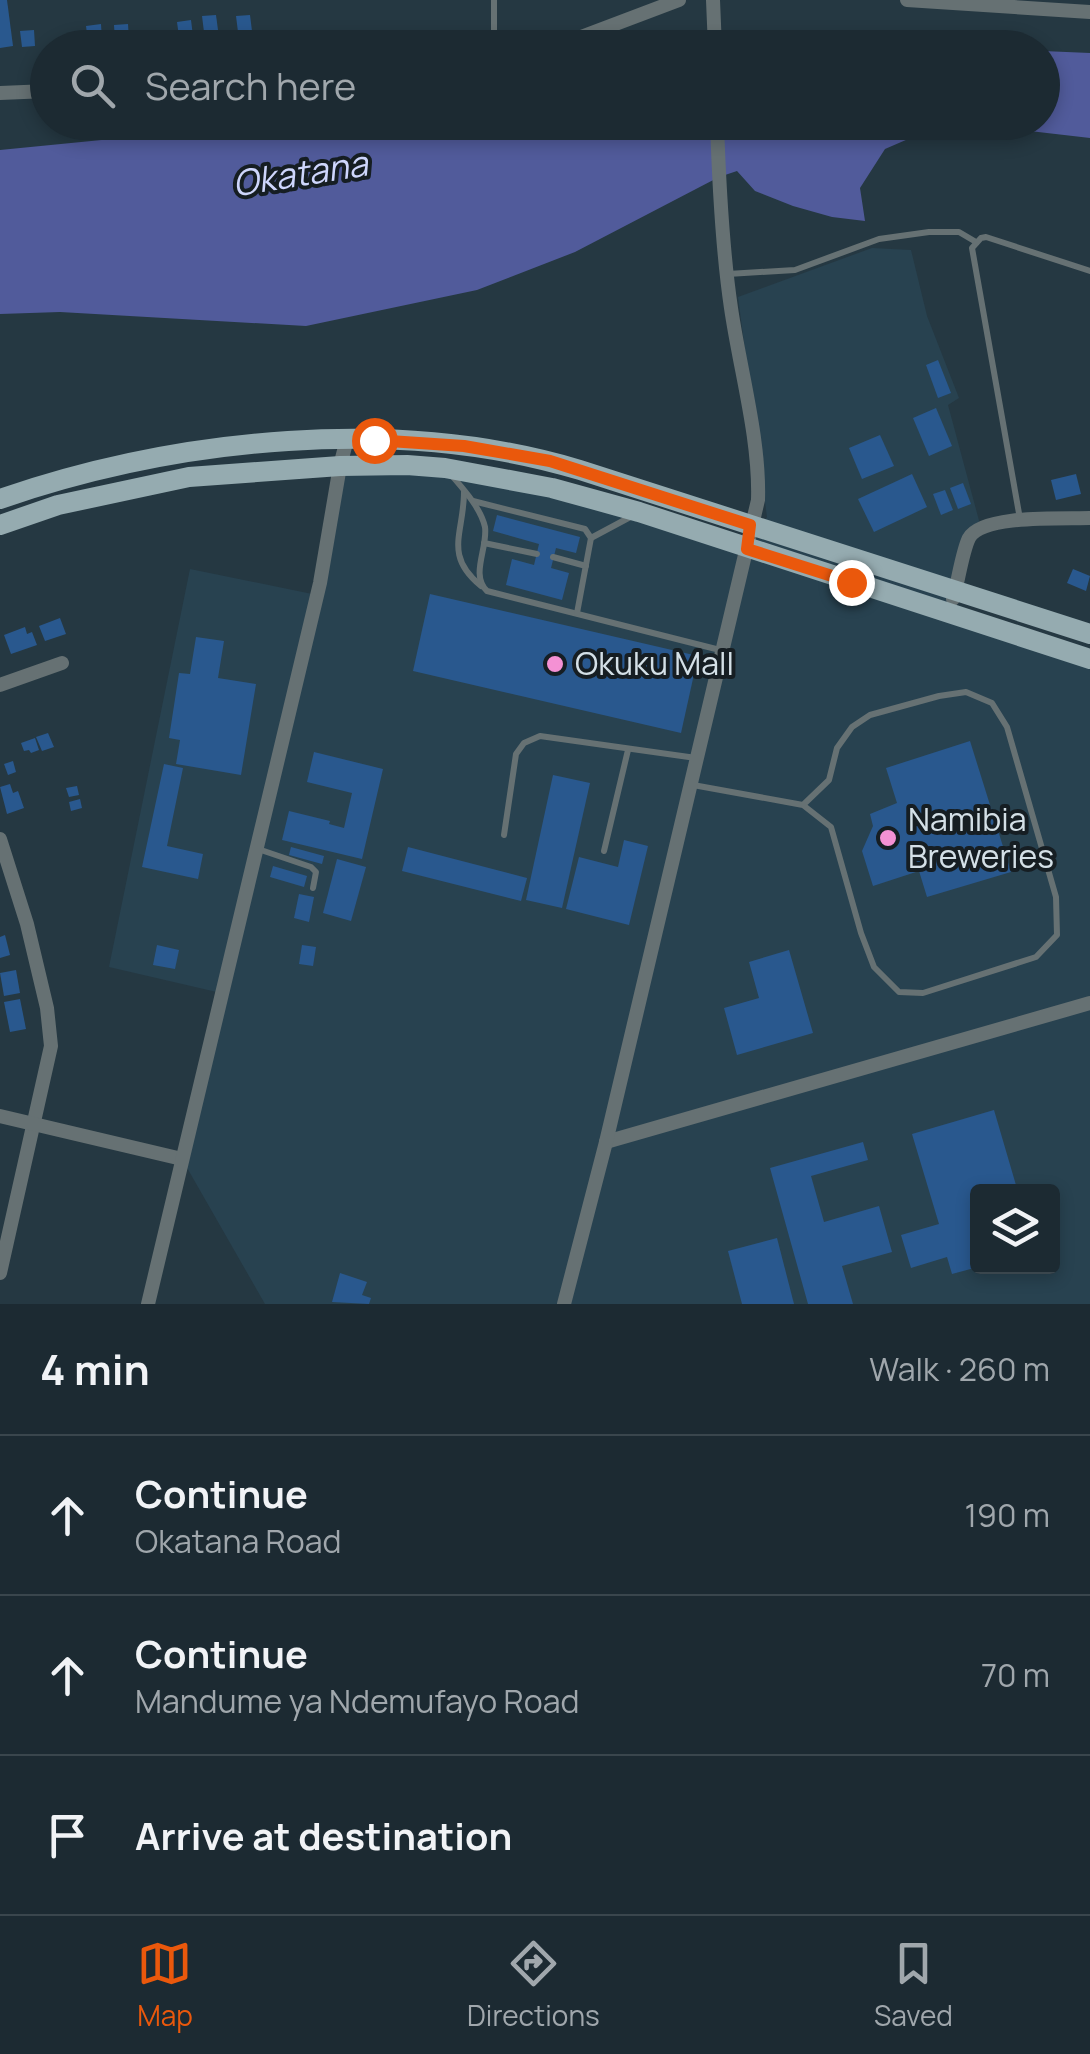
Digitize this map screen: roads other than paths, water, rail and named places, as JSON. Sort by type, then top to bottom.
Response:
[{"type":"main road","points":[[0,500],[52,482],[216,447],[347,440],[430,442],[550,461],[1090,634]]},
{"type":"main road","points":[[0,525],[58,505],[189,476],[340,466],[446,468],[552,488],[639,512],[1090,659]]},
{"type":"street","points":[[600,30],[679,0]]},
{"type":"street","points":[[714,0],[715,30]]},
{"type":"street","points":[[907,0],[1090,12]]},
{"type":"street","points":[[0,92],[30,91]]},
{"type":"street","points":[[564,1304],[758,500],[758,465],[726,274],[718,140]]},
{"type":"street","points":[[148,1304],[320,584],[347,440]]},
{"type":"street","points":[[948,614],[970,536],[981,528],[1020,520],[1090,518]]},
{"type":"street","points":[[0,685],[62,663]]},
{"type":"street","points":[[0,839],[27,924],[51,1046],[0,1273]]},
{"type":"street","points":[[606,1142],[1090,1003]]},
{"type":"street","points":[[0,1116],[182,1159]]},
{"type":"lane","points":[[494,0],[494,30]]},
{"type":"lane","points":[[726,274],[795,270],[879,239],[929,232],[960,232],[976,242]]},
{"type":"lane","points":[[1020,520],[972,248],[986,237],[1090,271]]},
{"type":"lane","points":[[446,468],[471,500],[486,529],[482,587]]},
{"type":"lane","points":[[464,490],[458,552],[467,575],[488,592],[722,650]]},
{"type":"lane","points":[[471,500],[585,529],[591,538],[577,613]]},
{"type":"lane","points":[[591,538],[639,512]]},
{"type":"lane","points":[[484,543],[537,554]]},
{"type":"lane","points":[[554,558],[586,566]]},
{"type":"lane","points":[[691,784],[803,805],[830,827],[874,966],[899,992],[922,993],[1036,957],[1057,935],[1056,897],[1007,728],[992,704],[966,692],[870,715],[852,727],[837,748],[829,780],[803,805]]},
{"type":"lane","points":[[504,835],[516,754],[524,742],[540,736],[697,758]]},
{"type":"lane","points":[[604,850],[628,750]]},
{"type":"lane","points":[[257,849],[311,867],[316,872],[313,888]]},
{"type":"water","points":[[1060,52],[1090,53],[1090,138],[1060,135]]},
{"type":"water","name":"Okatana","points":[[102,140],[906,140],[885,149],[860,188],[865,221],[793,206],[755,191],[737,171],[575,252],[477,290],[306,326],[60,312],[0,314],[0,150]]},
{"type":"place","name":"Okuku Mall","points":[[555,664]]},
{"type":"place","name":"Namibia Breweries","points":[[888,838]]}]
